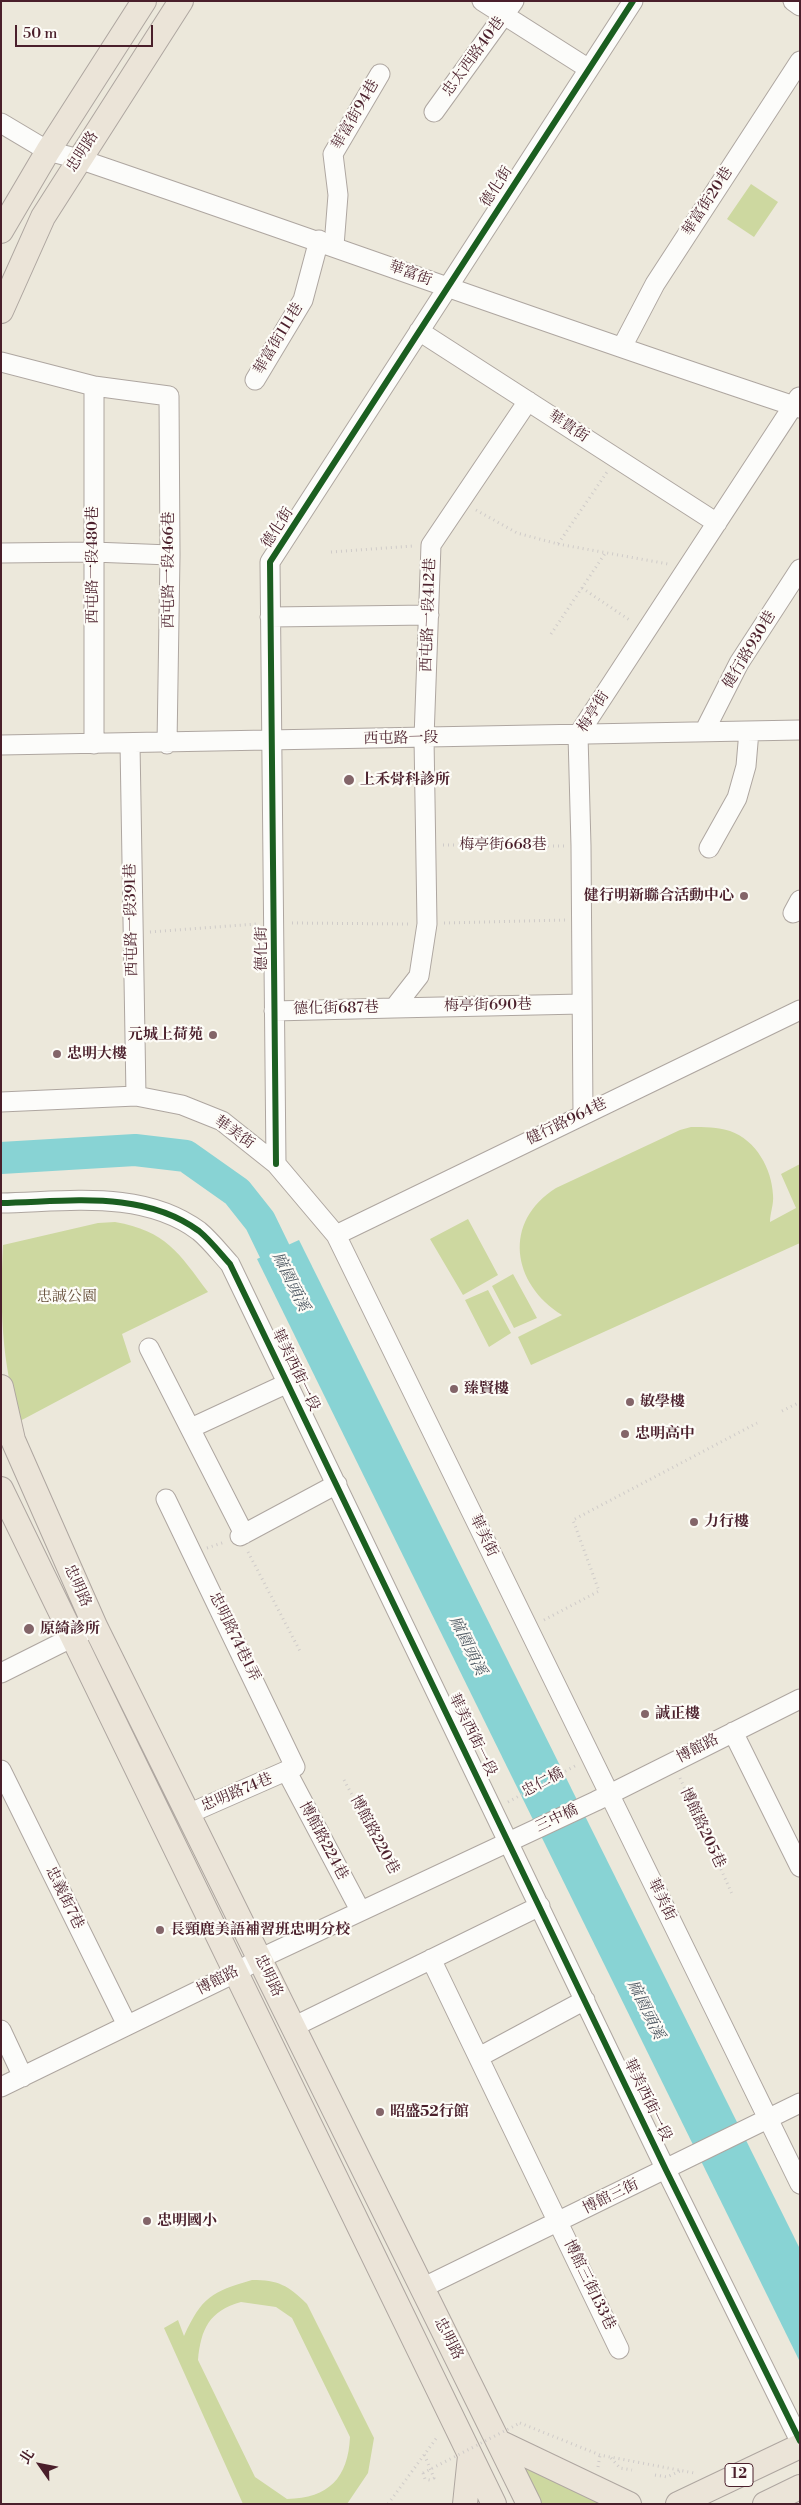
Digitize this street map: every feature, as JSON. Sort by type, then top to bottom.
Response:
[{"type":"main road","name":"忠明路","points":[[1,231],[48,151],[144,1]]},
{"type":"main road","name":"忠明路","points":[[1,311],[43,216],[181,1]]},
{"type":"main road","name":"忠明路","points":[[1,1387],[13,1440],[84,1631],[236,1972],[494,2504]]},
{"type":"main road","name":"忠明路","points":[[1,1490],[188,1814],[529,2504]]},
{"type":"main road","points":[[499,2442],[629,2504]]},
{"type":"main road","name":"12","points":[[678,2504],[800,2446]]},
{"type":"main road","points":[[465,2504],[470,2456]]},
{"type":"main road","name":"12","points":[[765,2504],[800,2487]]},
{"type":"street","points":[[482,1],[510,8],[589,69]]},
{"type":"street","name":"德化街","points":[[276,1164],[270,562],[632,1]]},
{"type":"street","points":[[793,1],[800,6]]},
{"type":"street","name":"忠太西路40巷","points":[[434,112],[510,8]]},
{"type":"street","name":"華富街20巷","points":[[622,347],[655,284],[800,61]]},
{"type":"street","name":"華富街94巷","points":[[326,243],[338,196],[333,154],[380,74]]},
{"type":"street","name":"華富街","points":[[1,122],[48,151],[79,159],[326,243],[447,288],[622,347],[798,403]]},
{"type":"street","name":"華富街111巷","points":[[254,380],[303,300],[326,243]]},
{"type":"street","name":"華貴街","points":[[419,331],[717,523]]},
{"type":"street","points":[[1,362],[94,386]]},
{"type":"street","name":"西屯路一段466巷","points":[[94,386],[169,396],[170,555],[167,744]]},
{"type":"street","name":"西屯路一段480巷","points":[[94,386],[94,744]]},
{"type":"street","name":"西屯路一段412巷","points":[[424,738],[431,545],[528,401]]},
{"type":"street","name":"梅亭街","points":[[583,1115],[581,846],[578,735],[798,403]]},
{"type":"street","points":[[1,553],[93,552],[170,555]]},
{"type":"street","name":"健行路930巷","points":[[704,732],[739,662],[800,569]]},
{"type":"street","points":[[270,616],[428,615]]},
{"type":"street","name":"西屯路一段","points":[[1,745],[167,744],[800,730]]},
{"type":"street","points":[[709,848],[738,798],[746,766],[749,731]]},
{"type":"street","points":[[424,738],[425,845]]},
{"type":"street","name":"西屯路一段391巷","points":[[130,744],[136,1096]]},
{"type":"street","name":"德化街687巷","points":[[274,1011],[394,1008],[419,976],[427,924],[425,845]]},
{"type":"street","name":"梅亭街690巷","points":[[394,1008],[582,1004]]},
{"type":"street","name":"健行路964巷","points":[[336,1235],[800,1010]]},
{"type":"street","name":"華美街","points":[[1,1102],[136,1096],[182,1105],[222,1121],[276,1164],[336,1235],[591,1757],[603,1797],[763,2121],[800,2184]]},
{"type":"street","name":"華美西街一段","points":[[1,1203],[110,1202],[137,1204],[167,1212],[199,1231],[230,1264],[494,1809],[514,1839],[540,1906],[585,2000],[671,2167],[800,2441]]},
{"type":"street","points":[[149,1348],[191,1428],[242,1535],[337,1484]]},
{"type":"street","points":[[191,1428],[288,1383]]},
{"type":"street","name":"忠明路74巷1弄","points":[[166,1499],[295,1767],[287,1772]]},
{"type":"street","points":[[1,1673],[84,1631]]},
{"type":"street","name":"博館路","points":[[603,1797],[800,1698]]},
{"type":"street","points":[[733,1732],[800,1868]]},
{"type":"street","name":"忠義街7巷","points":[[1,1770],[127,2025]]},
{"type":"street","name":"忠明路74巷","points":[[188,1814],[287,1772]]},
{"type":"street","name":"博館路224巷","points":[[287,1772],[360,1910]]},
{"type":"street","name":"三中橋","points":[[514,1839],[603,1797]]},
{"type":"street","name":"博館路","points":[[1,2087],[360,1910],[514,1839]]},
{"type":"street","points":[[293,2027],[540,1906]]},
{"type":"street","name":"博館三街133巷","points":[[431,1959],[620,2349]]},
{"type":"street","points":[[479,2057],[585,2000]]},
{"type":"street","points":[[1,2030],[23,2077]]},
{"type":"street","name":"博館三街","points":[[422,2288],[800,2103]]},
{"type":"path","points":[[558,544],[616,458]]},
{"type":"path","points":[[460,502],[517,533],[558,544],[688,567]]},
{"type":"path","points":[[331,552],[431,545]]},
{"type":"path","points":[[551,634],[606,552]]},
{"type":"path","points":[[582,588],[646,630]]},
{"type":"path","points":[[132,933],[275,923]]},
{"type":"path","points":[[782,1411],[800,1402]]},
{"type":"path","points":[[527,1627],[599,1591],[573,1520],[757,1423]]},
{"type":"path","points":[[193,1554],[242,1535],[301,1653]]},
{"type":"path","points":[[388,2504],[452,2417]]},
{"type":"path","points":[[424,2454],[434,2478],[430,2480],[425,2479],[423,2473],[520,2423],[611,2457],[694,2472]]},
{"type":"path","points":[[611,2457],[620,2468],[632,2470]]},
{"type":"path","points":[[655,2475],[667,2477],[682,2470]]},
{"type":"green space","points":[[751,184],[778,202],[754,237],[727,219]]},
{"type":"green space","points":[[691,1127],[716,1128],[730,1131],[748,1141],[755,1148],[770,1175],[773,1198],[770,1222],[796,1208],[781,1174],[800,1164],[800,1243],[531,1365],[518,1337],[562,1315],[545,1302],[532,1287],[524,1270],[520,1253],[521,1235],[527,1218],[539,1202],[556,1188],[680,1130]]},
{"type":"green space","points":[[468,1219],[498,1275],[463,1295],[430,1239]]},
{"type":"green space","name":"忠誠公園","points":[[115,1222],[147,1231],[170,1246],[208,1292],[122,1334],[131,1362],[20,1421],[5,1356],[2,1312],[3,1245],[98,1223]]},
{"type":"green space","points":[[513,1274],[537,1318],[514,1328],[492,1286]]},
{"type":"green space","points":[[488,1290],[511,1333],[489,1347],[465,1300]]},
{"type":"green space","points":[[252,2280],[269,2281],[282,2285],[294,2292],[307,2304],[374,2438],[368,2473],[347,2504],[243,2504],[164,2328],[178,2320],[184,2336],[196,2312],[209,2298],[227,2288]],"holes":[[[241,2302],[276,2307],[292,2318],[350,2437],[345,2464],[333,2483],[325,2490],[302,2498],[287,2499],[255,2477],[198,2360],[204,2330],[221,2310]]]},
{"type":"green space","points":[[511,2455],[617,2504],[537,2504]]},
{"type":"water","points":[[299,1240],[800,2249],[800,2362],[257,1259]]},
{"type":"waterway","name":"麻園頭溪","points":[[1,1158],[135,1150],[186,1156],[237,1192],[260,1221],[294,1291]]},
{"type":"cycle path","points":[[276,1164],[270,562],[633,1]]},
{"type":"cycle path","points":[[1,1203],[78,1200],[129,1203],[153,1209],[177,1218],[199,1231],[230,1264],[666,2170],[800,2441]]},
{"type":"place","name":"上禾骨科診所","points":[[349,780]]},
{"type":"place","name":"健行明新聯合活動中心","points":[[744,896]]},
{"type":"place","name":"元城上荷苑","points":[[213,1035]]},
{"type":"place","name":"忠明大樓","points":[[57,1054]]},
{"type":"place","name":"臻賢樓","points":[[454,1389]]},
{"type":"place","name":"敏學樓","points":[[630,1402]]},
{"type":"place","name":"忠明高中","points":[[625,1434]]},
{"type":"place","name":"力行樓","points":[[694,1522]]},
{"type":"place","name":"原綺診所","points":[[29,1629]]},
{"type":"place","name":"誠正樓","points":[[645,1714]]},
{"type":"place","name":"長頸鹿美語補習班忠明分校","points":[[160,1930]]},
{"type":"place","name":"昭盛52行館","points":[[380,2112]]},
{"type":"place","name":"忠明國小","points":[[147,2221]]}]
